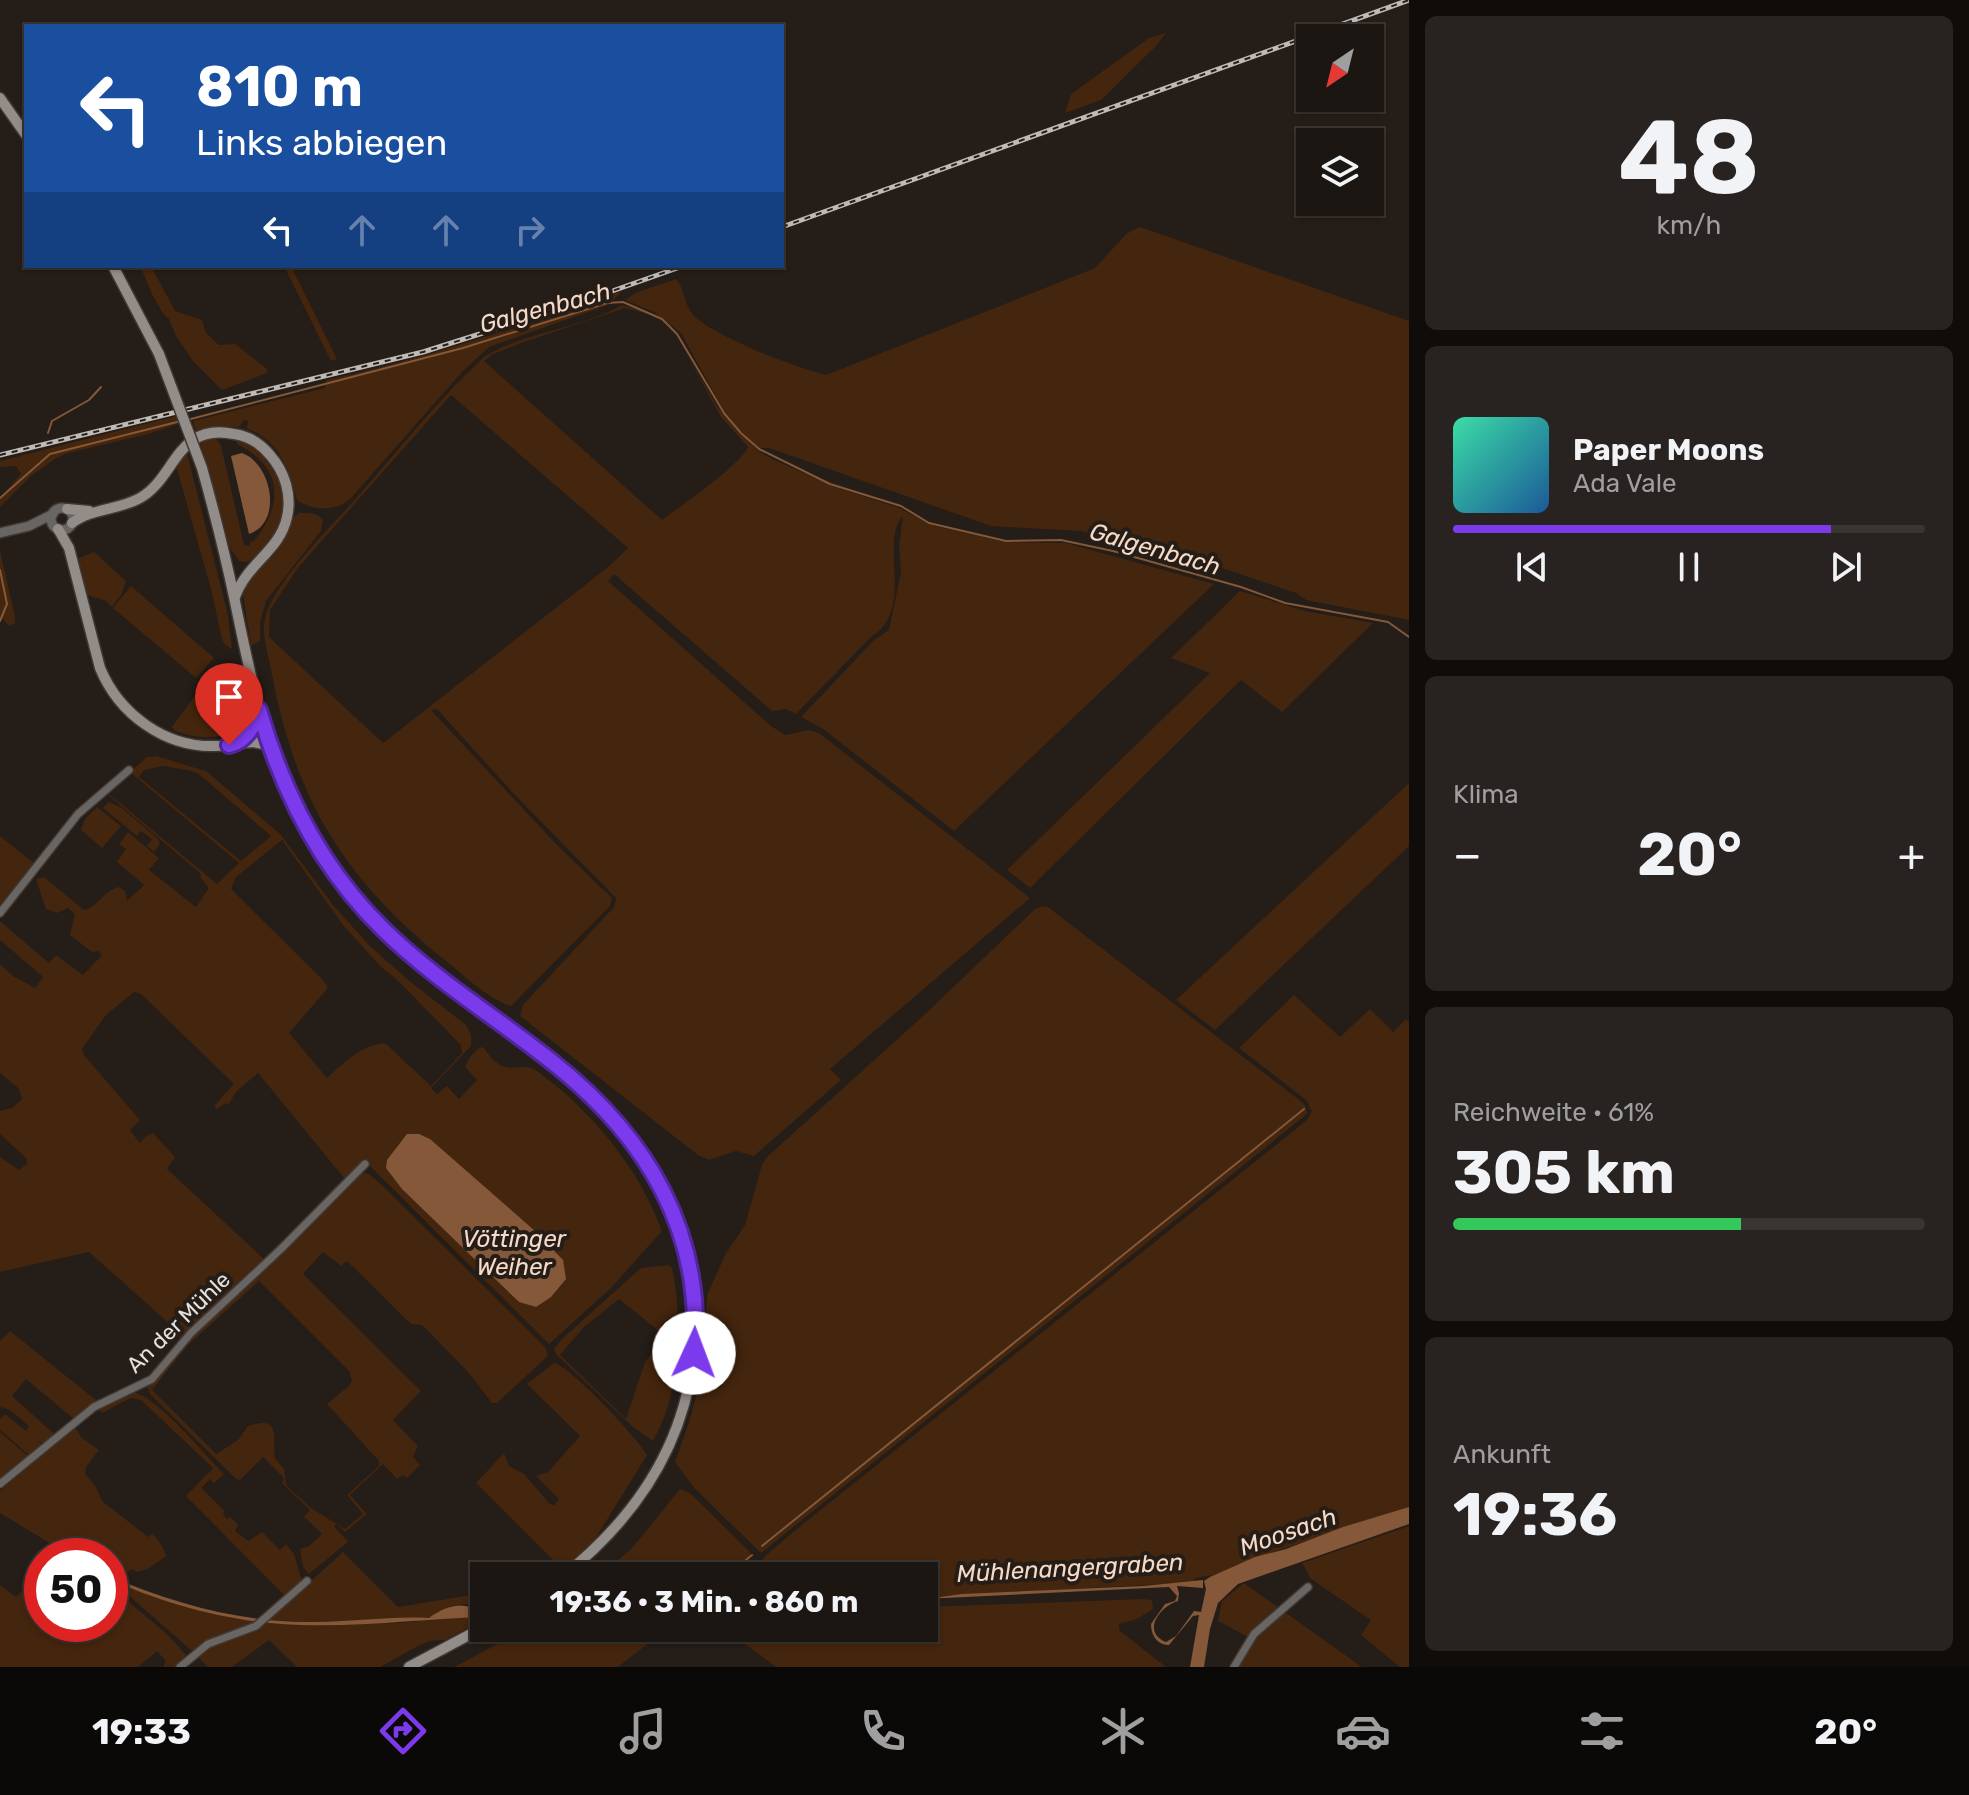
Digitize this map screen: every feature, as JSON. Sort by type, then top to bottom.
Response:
[{"type":"main road","points":[[0,98],[24,132]]},
{"type":"main road","points":[[114,268],[159,354],[202,468],[225,553],[248,667],[270,747],[291,800],[316,846],[366,911],[427,968],[540,1052],[594,1098],[624,1130],[649,1164],[676,1218],[692,1278],[695,1314],[692,1371],[681,1415],[663,1460],[635,1505],[603,1541],[579,1562]]},
{"type":"main road","points":[[235,599],[244,577],[270,549],[282,532],[287,517],[288,493],[284,478],[261,445],[246,437],[222,432],[199,437],[176,455],[146,494],[129,503],[95,511],[64,526],[95,656],[106,683],[124,708],[158,732],[189,744],[218,746],[253,741],[270,747]]},
{"type":"main road","points":[[67,509],[95,511]]},
{"type":"main road","points":[[225,553],[239,566],[255,562]]},
{"type":"main road","points":[[236,743],[251,731],[259,710]]},
{"type":"main road","points":[[409,1667],[470,1635]]},
{"type":"street","points":[[0,533],[29,526],[59,509],[67,509],[72,514],[64,526]]},
{"type":"street","points":[[53,514],[52,521],[64,526]]},
{"type":"street","points":[[29,526],[64,526]]},
{"type":"street","points":[[0,913],[78,814],[129,770]]},
{"type":"street","name":"An der Mühle","points":[[0,1484],[94,1407],[152,1379],[191,1333],[365,1164]]},
{"type":"street","points":[[180,1667],[200,1648],[256,1626],[307,1581]]},
{"type":"street","points":[[1234,1667],[1254,1634],[1308,1587]]},
{"type":"shaded area","points":[[1166,33],[1101,100],[1065,113],[1071,94],[1149,38]]},
{"type":"shaded area","points":[[1140,227],[1409,321],[1409,620],[1306,600],[1296,593],[1225,569],[1080,531],[991,526],[769,448],[759,448],[723,409],[681,333],[654,312],[625,300],[637,292],[676,279],[691,313],[706,325],[758,351],[826,375],[1095,268],[1126,234]]},
{"type":"shaded area","points":[[141,268],[152,268],[175,311],[202,320],[206,333],[219,345],[235,344],[267,369],[267,373],[222,390],[193,361],[152,294]]},
{"type":"shaded area","points":[[285,268],[292,268],[337,359],[331,361]]},
{"type":"shaded area","points":[[622,291],[608,305],[489,347],[463,371],[351,498],[339,506],[317,508],[297,500],[281,457],[267,441],[247,429],[248,421],[244,420],[239,427],[215,426],[196,431],[193,421],[325,388],[326,380],[438,351]]},
{"type":"shaded area","points":[[622,305],[648,313],[675,334],[649,314],[625,308],[524,342],[493,354],[484,361],[662,520],[722,474],[748,447],[721,417],[683,347],[717,406],[757,450],[772,459],[838,488],[897,507],[935,526],[1005,542],[1066,543],[1214,584],[954,831],[823,729],[801,717],[874,640],[889,630],[901,572],[899,546],[903,516],[894,541],[894,593],[892,610],[885,625],[796,714],[786,709],[772,711],[614,574],[608,581],[771,726],[785,735],[809,730],[819,733],[1030,898],[830,1069],[841,1080],[754,1156],[736,1151],[709,1160],[698,1155],[520,1016],[523,1005],[614,907],[616,898],[514,794],[437,709],[431,710],[556,844],[612,898],[610,906],[511,1006],[469,980],[380,901],[330,836],[311,800],[282,720],[266,644],[264,622],[281,585],[467,373],[484,357],[500,348]],"holes":[[[451,395],[628,548],[608,567],[383,743],[269,637],[270,610],[297,569]]]},
{"type":"shaded area","points":[[176,416],[179,424],[55,459],[31,476],[0,507],[0,498],[21,474],[16,466],[0,467],[0,461]]},
{"type":"shaded area","points":[[212,438],[221,446],[244,545],[250,546],[264,527],[274,500],[274,487],[271,475],[263,464],[237,444],[237,438],[265,453],[277,468],[282,481],[284,508],[276,534],[259,555],[247,562],[239,561],[230,548],[200,442]]},
{"type":"shaded area","points":[[187,453],[228,615],[232,649],[222,639],[177,469],[177,464]]},
{"type":"shaded area","points":[[299,513],[321,517],[321,531],[266,601],[260,623],[260,641],[251,646],[242,588],[276,552],[292,518]]},
{"type":"shaded area","points":[[0,551],[15,616],[15,623],[9,626],[0,619]]},
{"type":"shaded area","points":[[94,552],[126,581],[112,607],[106,601],[87,595],[77,559]]},
{"type":"shaded area","points":[[131,586],[214,658],[196,678],[113,608]]},
{"type":"shaded area","points":[[1240,591],[1305,611],[1373,623],[1282,712],[1241,680],[1030,888],[1007,870],[1210,673],[1171,658]]},
{"type":"shaded area","points":[[223,668],[241,723],[219,736],[192,736],[175,731],[172,727],[215,669]]},
{"type":"shaded area","points":[[156,756],[206,771],[281,835],[333,905],[370,946],[466,1025],[471,1035],[471,1046],[431,1088],[437,1094],[447,1086],[459,1099],[477,1080],[465,1067],[480,1047],[506,1067],[537,1071],[576,1103],[611,1142],[641,1185],[662,1231],[611,1288],[549,1344],[367,1163],[175,1346],[180,1336],[89,1252],[0,1272],[0,1157],[19,1170],[27,1164],[26,1158],[0,1134],[0,1111],[12,1108],[22,1099],[19,1089],[0,1073],[0,964],[13,976],[35,988],[43,977],[0,940],[0,921],[49,963],[56,955],[83,975],[102,955],[98,951],[92,952],[70,935],[75,914],[68,908],[57,913],[46,909],[36,879],[44,877],[84,910],[119,887],[125,891],[127,901],[144,885],[117,862],[126,849],[119,844],[128,832],[159,858],[149,870],[196,907],[209,888],[201,874],[106,793],[147,757]],"holes":[[[163,766],[200,775],[271,836],[241,861],[139,777],[144,770]],[[131,773],[239,863],[217,884],[108,793]],[[282,840],[343,925],[460,1044],[462,1053],[431,1086],[385,1043],[360,1051],[327,1078],[289,1033],[328,988],[231,889],[236,877]],[[134,992],[141,994],[234,1084],[214,1106],[217,1109],[226,1103],[228,1105],[236,1092],[258,1073],[344,1178],[264,1259],[167,1169],[175,1157],[153,1133],[140,1143],[130,1130],[140,1120],[82,1049],[106,1015]]]},
{"type":"shaded area","points":[[1409,783],[1409,846],[1215,1030],[1176,1000]]},
{"type":"shaded area","points":[[109,802],[122,808],[158,839],[160,843],[154,852],[147,846],[152,839],[141,831],[137,836],[103,808]]},
{"type":"shaded area","points":[[97,807],[121,826],[102,848],[81,830],[85,819]]},
{"type":"shaded area","points":[[0,836],[36,865],[0,910]]},
{"type":"shaded area","points":[[1048,907],[1302,1102],[1307,1114],[761,1553],[695,1489],[675,1462],[700,1381],[707,1295],[726,1253],[745,1225],[762,1165],[767,1157],[923,1016],[1035,909]]},
{"type":"shaded area","points":[[1294,995],[1340,1037],[1370,1009],[1393,1032],[1406,1019],[1409,1022],[1409,1507],[1214,1575],[1194,1579],[1194,1582],[938,1596],[938,1562],[761,1562],[798,1528],[1307,1120],[1312,1111],[1306,1100],[1239,1048]]},
{"type":"shaded area","points":[[361,1172],[369,1174],[383,1186],[545,1347],[548,1356],[497,1403],[492,1403],[469,1373],[422,1325],[411,1324],[347,1261],[341,1266],[323,1252],[303,1274],[421,1391],[393,1420],[418,1446],[413,1457],[420,1465],[407,1478],[403,1475],[397,1479],[383,1464],[350,1495],[367,1514],[345,1532],[337,1524],[334,1526],[348,1542],[309,1574],[303,1567],[300,1549],[309,1546],[322,1534],[304,1517],[310,1510],[282,1483],[284,1478],[263,1457],[240,1480],[236,1479],[151,1395],[147,1387],[191,1337],[249,1285]],"holes":[[[259,1281],[349,1371],[350,1385],[327,1404],[379,1461],[379,1466],[347,1495],[363,1514],[345,1529],[311,1508],[286,1485],[284,1469],[275,1458],[271,1425],[259,1423],[248,1426],[238,1440],[216,1454],[152,1390],[187,1346]]]},
{"type":"shaded area","points":[[668,1265],[672,1268],[677,1310],[674,1380],[662,1423],[653,1441],[633,1427],[556,1354],[554,1349],[641,1268]],"holes":[[[619,1299],[665,1336],[645,1362],[626,1419],[560,1355],[584,1327]]]},
{"type":"shaded area","points":[[10,1331],[96,1400],[121,1392],[156,1370],[152,1375],[134,1387],[96,1402],[75,1420],[26,1379],[12,1396],[54,1434],[44,1444],[39,1441],[41,1445],[29,1455],[0,1430],[0,1419],[5,1414],[26,1431],[29,1426],[10,1410],[0,1407],[0,1341]]},
{"type":"shaded area","points":[[554,1363],[563,1367],[604,1404],[647,1455],[594,1541],[574,1562],[549,1562],[552,1559],[476,1483],[504,1453],[509,1466],[524,1474],[550,1504],[554,1505],[559,1499],[536,1476],[548,1472],[580,1436],[527,1384]]},
{"type":"shaded area","points":[[133,1392],[168,1415],[224,1474],[214,1483],[210,1479],[201,1488],[225,1511],[223,1514],[227,1519],[230,1517],[238,1525],[235,1531],[249,1541],[262,1532],[280,1550],[286,1544],[294,1554],[302,1581],[284,1595],[186,1496],[213,1468],[141,1400],[131,1398],[102,1413],[97,1408]]},
{"type":"shaded area","points":[[75,1427],[81,1437],[99,1450],[86,1467],[85,1474],[102,1501],[148,1537],[152,1534],[166,1556],[148,1569],[128,1572],[128,1538],[41,1538],[0,1513],[0,1491]]},
{"type":"shaded area","points":[[0,1432],[28,1456],[0,1480]]},
{"type":"shaded area","points":[[680,1489],[690,1493],[750,1552],[751,1557],[745,1562],[616,1562],[633,1547]]},
{"type":"shaded area","points":[[1409,1526],[1409,1667],[1400,1667],[1361,1635],[1371,1620],[1311,1579],[1302,1563]]},
{"type":"shaded area","points":[[343,1552],[398,1607],[470,1595],[470,1604],[444,1609],[430,1618],[309,1622],[268,1620]]},
{"type":"shaded area","points":[[1244,1583],[1362,1667],[1236,1667],[1252,1639],[1218,1621],[1222,1601]]},
{"type":"shaded area","points":[[0,1585],[16,1597],[24,1588],[24,1642],[128,1642],[128,1601],[167,1634],[186,1655],[175,1667],[164,1667],[165,1660],[157,1651],[138,1667],[0,1667]]},
{"type":"shaded area","points":[[128,1585],[177,1602],[256,1622],[243,1631],[192,1651],[128,1595]]},
{"type":"shaded area","points":[[1152,1600],[1153,1609],[1137,1619],[1119,1624],[1119,1630],[1166,1667],[776,1667],[743,1642],[938,1642],[938,1606]]},
{"type":"shaded area","points":[[470,1617],[470,1627],[445,1640],[420,1645],[380,1667],[297,1667],[269,1640],[232,1667],[208,1667],[196,1655],[209,1646],[251,1632],[266,1623],[400,1623]]},
{"type":"shaded area","points":[[501,1642],[650,1642],[618,1667],[454,1667]]},
{"type":"water","points":[[242,453],[260,468],[270,493],[267,518],[249,534],[231,456]]},
{"type":"water","name":"Vöttinger Weiher","points":[[407,1134],[419,1134],[430,1139],[535,1231],[563,1260],[566,1279],[551,1297],[536,1307],[519,1302],[402,1189],[386,1168],[387,1160]]},
{"type":"water","points":[[1409,1507],[1409,1524],[1238,1584],[1218,1603],[1204,1667],[1190,1667],[1199,1615],[1193,1616],[1169,1645],[1158,1641],[1152,1632],[1151,1624],[1165,1604],[1175,1601],[1177,1596],[1169,1587],[938,1598],[962,1594],[1143,1586],[1203,1580],[1203,1588],[1177,1586],[1178,1601],[1165,1608],[1156,1620],[1155,1632],[1166,1642],[1176,1636],[1194,1611],[1201,1612],[1206,1589],[1204,1581],[1210,1577],[1255,1557],[1286,1549],[1343,1527]]},
{"type":"water","points":[[128,1584],[209,1610],[261,1619],[313,1622],[429,1618],[443,1609],[458,1606],[470,1607],[470,1618],[346,1625],[277,1624],[178,1605],[131,1588]]},
{"type":"waterway","name":"Galgenbach","points":[[187,420],[463,348],[607,303],[623,302],[662,319],[677,334],[724,413],[759,449],[830,484],[901,506],[929,523],[1006,541],[1061,540],[1113,551],[1241,587],[1285,603],[1388,622],[1409,637]]},
{"type":"waterway","points":[[48,433],[52,421],[89,400],[101,387]]},
{"type":"waterway","name":"Galgenbach","points":[[0,498],[50,454],[181,421]]},
{"type":"waterway","name":"Galgenbach","points":[[0,570],[7,604],[0,621]]},
{"type":"waterway","points":[[762,1546],[1304,1109]]},
{"type":"waterway","points":[[744,1562],[752,1555]]},
{"type":"railway","points":[[784,226],[1409,0]]},
{"type":"railway","points":[[0,455],[423,352],[677,268]]},
{"type":"route","points":[[229,745],[251,731],[259,710],[291,800],[316,846],[366,911],[427,968],[578,1083],[636,1146],[661,1185],[682,1236],[694,1294],[694,1353]]},
{"type":"water label","name":"Moosach","points":[[1288,1532]]},
{"type":"water label","name":"Mühlenangergraben","points":[[1070,1568]]}]
